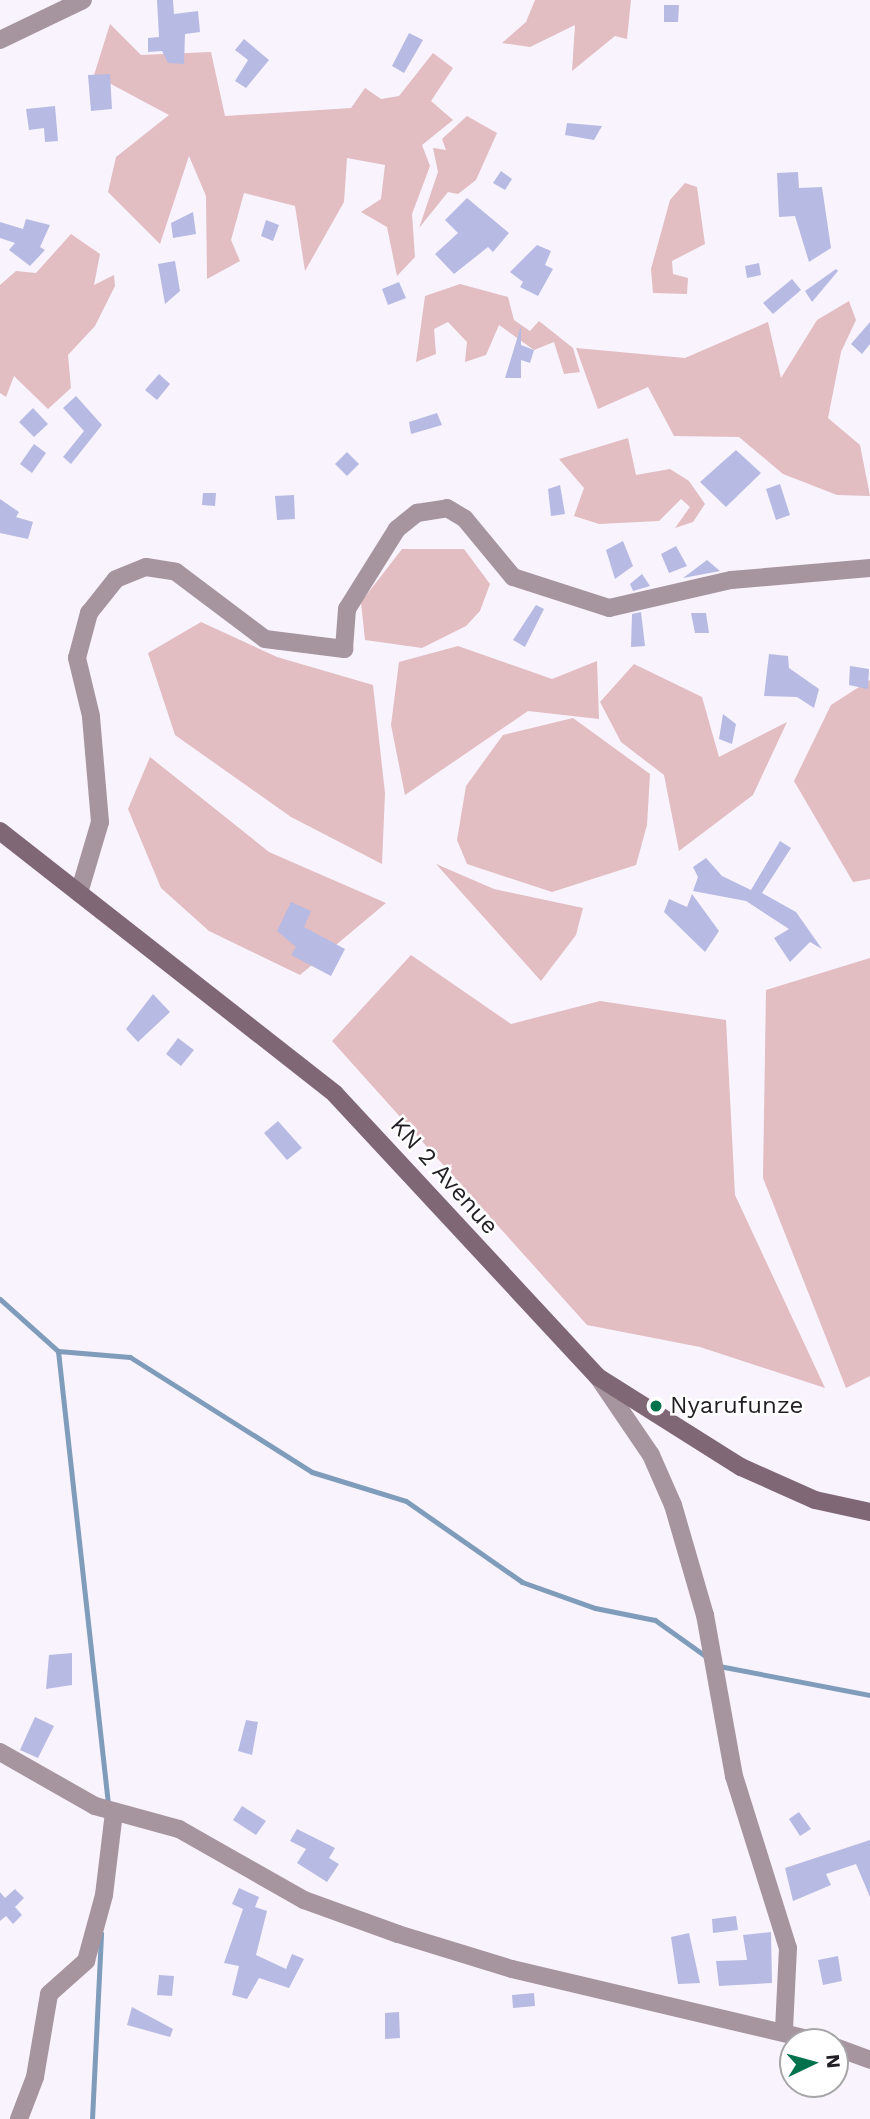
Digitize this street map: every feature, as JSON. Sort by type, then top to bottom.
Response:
[{"type":"main road","name":"KN 2 Avenue","points":[[0,831],[335,1094],[598,1377],[741,1466],[815,1500],[870,1512]]},
{"type":"street","points":[[0,40],[83,0]]},
{"type":"street","points":[[79,893],[100,822],[91,716],[77,658],[89,613],[116,579],[146,567],[176,572],[265,639],[344,649],[347,609],[397,529],[417,513],[447,508],[465,519],[513,577],[609,608],[732,580],[870,568]]},
{"type":"street","points":[[598,1377],[657,1467],[705,1615],[734,1776],[788,1948],[784,2028]]},
{"type":"street","points":[[0,1752],[114,1812],[179,1829],[304,1900],[398,1934],[512,1969],[779,2028]]},
{"type":"street","points":[[19,2119],[35,2077],[49,1994],[86,1961],[104,1895],[114,1812]]},
{"type":"street","points":[[849,2052],[870,2060]]},
{"type":"shaded area","points":[[535,0],[631,0],[627,39],[615,36],[572,71],[575,25],[530,47],[502,43],[526,22]]},
{"type":"shaded area","points":[[110,24],[141,55],[211,52],[225,116],[351,108],[365,88],[381,99],[399,96],[433,53],[453,68],[431,101],[453,120],[422,145],[430,166],[412,214],[415,257],[397,276],[387,227],[361,212],[381,199],[385,165],[347,158],[344,202],[305,271],[295,206],[244,193],[231,240],[240,261],[207,279],[206,196],[189,156],[160,244],[108,192],[116,157],[169,115],[94,75]]},
{"type":"shaded area","points":[[467,116],[497,133],[476,180],[458,194],[448,192],[419,228],[438,172],[433,148],[446,150],[442,139]]},
{"type":"shaded area","points":[[685,183],[697,187],[705,244],[672,261],[673,274],[688,278],[687,294],[653,293],[651,269],[670,200]]},
{"type":"shaded area","points":[[71,234],[100,254],[94,285],[114,275],[115,286],[95,326],[68,355],[71,388],[48,409],[14,376],[6,397],[0,393],[0,285],[16,271],[36,273]]},
{"type":"shaded area","points":[[460,284],[508,297],[514,320],[530,331],[539,321],[573,348],[580,372],[564,374],[554,342],[534,350],[499,325],[486,355],[465,362],[467,342],[448,322],[434,329],[436,354],[416,362],[425,296]]},
{"type":"shaded area","points":[[849,301],[856,320],[841,352],[828,418],[860,445],[870,496],[837,495],[783,474],[739,437],[674,436],[648,387],[598,409],[576,348],[685,358],[768,322],[781,378],[817,320]]},
{"type":"shaded area","points":[[628,438],[636,475],[670,469],[689,481],[705,504],[693,522],[675,528],[690,507],[681,499],[659,521],[599,524],[574,516],[584,488],[559,459]]},
{"type":"shaded area","points":[[402,549],[464,549],[490,584],[480,611],[466,626],[422,648],[365,640],[361,602]]},
{"type":"shaded area","points":[[201,622],[277,657],[373,685],[385,793],[382,864],[291,817],[175,735],[148,653]]},
{"type":"shaded area","points":[[458,646],[552,679],[597,661],[599,719],[528,711],[405,795],[391,725],[399,662]]},
{"type":"shaded area","points":[[634,664],[702,697],[719,757],[787,722],[753,795],[679,851],[664,775],[621,742],[600,702]]},
{"type":"shaded area","points":[[870,680],[870,879],[853,882],[794,781],[831,705]]},
{"type":"shaded area","points":[[573,718],[650,774],[647,825],[636,865],[552,892],[467,864],[457,840],[466,786],[503,735]]},
{"type":"shaded area","points":[[150,757],[269,852],[386,903],[300,975],[209,931],[161,888],[128,809]]},
{"type":"shaded area","points":[[436,864],[494,889],[583,908],[576,935],[541,981]]},
{"type":"shaded area","points":[[411,955],[511,1024],[600,1001],[726,1020],[735,1195],[825,1388],[700,1347],[587,1325],[332,1041]]},
{"type":"shaded area","points":[[870,958],[870,1376],[846,1388],[763,1178],[766,990]]},
{"type":"building","points":[[157,0],[173,0],[174,14],[198,11],[200,32],[185,34],[184,64],[168,63],[162,51],[148,52],[148,38],[159,37]]},
{"type":"building","points":[[664,5],[679,5],[678,22],[664,22]]},
{"type":"building","points":[[409,33],[423,40],[404,73],[392,66]]},
{"type":"building","points":[[244,39],[269,60],[246,88],[235,81],[248,60],[235,50]]},
{"type":"building","points":[[110,74],[112,109],[91,111],[88,75]]},
{"type":"building","points":[[55,106],[58,141],[45,142],[44,128],[29,130],[26,109]]},
{"type":"building","points":[[567,123],[602,126],[594,140],[565,135]]},
{"type":"building","points":[[501,171],[512,179],[505,190],[493,183]]},
{"type":"building","points":[[798,172],[799,188],[822,187],[831,248],[809,262],[795,216],[779,217],[777,173]]},
{"type":"building","points":[[467,198],[509,233],[493,252],[488,247],[454,274],[435,254],[458,233],[445,220]]},
{"type":"building","points":[[193,212],[196,234],[173,238],[171,223]]},
{"type":"building","points":[[26,219],[50,225],[40,247],[45,250],[30,266],[9,250],[15,243],[0,238],[0,222],[23,229]]},
{"type":"building","points":[[266,220],[279,225],[273,241],[261,236]]},
{"type":"building","points":[[537,245],[551,251],[545,265],[553,269],[538,296],[520,287],[523,282],[510,272]]},
{"type":"building","points":[[175,261],[180,291],[165,304],[158,264]]},
{"type":"building","points":[[759,263],[761,275],[747,278],[745,266]]},
{"type":"building","points":[[836,269],[838,271],[812,302],[805,291]]},
{"type":"building","points":[[792,279],[801,290],[773,314],[763,303]]},
{"type":"building","points":[[399,282],[406,298],[388,305],[382,289]]},
{"type":"building","points":[[870,322],[870,344],[862,354],[851,344]]},
{"type":"building","points":[[521,326],[521,345],[534,350],[530,363],[521,360],[521,378],[505,378]]},
{"type":"building","points":[[159,374],[170,384],[157,400],[145,390]]},
{"type":"building","points":[[76,396],[102,425],[71,464],[63,457],[84,431],[63,408]]},
{"type":"building","points":[[33,408],[48,424],[34,437],[19,422]]},
{"type":"building","points":[[437,413],[442,425],[411,434],[409,422]]},
{"type":"building","points":[[34,444],[46,453],[32,473],[20,464]]},
{"type":"building","points":[[736,450],[761,473],[726,507],[700,482]]},
{"type":"building","points":[[347,452],[359,464],[347,476],[335,464]]},
{"type":"building","points":[[780,484],[790,515],[776,520],[766,489]]},
{"type":"building","points":[[560,485],[565,514],[551,516],[548,489]]},
{"type":"building","points":[[203,493],[216,493],[215,506],[202,505]]},
{"type":"building","points":[[294,495],[295,519],[277,520],[275,496]]},
{"type":"building","points":[[0,499],[19,512],[16,517],[33,522],[28,539],[0,533]]},
{"type":"building","points":[[623,541],[633,566],[615,579],[606,550]]},
{"type":"building","points":[[676,546],[687,566],[669,573],[661,554]]},
{"type":"building","points":[[707,560],[720,571],[683,578]]},
{"type":"building","points":[[642,574],[650,586],[633,591],[630,584]]},
{"type":"building","points":[[536,605],[544,609],[525,647],[513,640]]},
{"type":"building","points":[[641,612],[645,646],[631,647],[632,614]]},
{"type":"building","points":[[691,613],[706,613],[709,633],[695,633]]},
{"type":"building","points":[[769,654],[788,656],[789,668],[819,689],[814,708],[797,697],[764,696]]},
{"type":"building","points":[[850,666],[869,669],[868,689],[849,685]]},
{"type":"building","points":[[723,714],[736,724],[732,744],[719,739]]},
{"type":"building","points":[[780,841],[791,848],[762,893],[796,912],[822,949],[810,942],[790,962],[774,938],[789,929],[746,901],[693,891],[698,877],[693,867],[706,858],[722,876],[751,890]]},
{"type":"building","points":[[692,894],[719,931],[705,952],[664,912],[669,899],[687,907]]},
{"type":"building","points":[[291,902],[311,911],[304,927],[345,949],[331,976],[291,955],[296,947],[277,931]]},
{"type":"building","points":[[153,994],[170,1012],[138,1042],[126,1029]]},
{"type":"building","points":[[178,1038],[194,1050],[181,1066],[166,1054]]},
{"type":"building","points":[[278,1121],[302,1148],[287,1160],[264,1133]]},
{"type":"building","points":[[72,1653],[72,1685],[46,1689],[49,1655]]},
{"type":"building","points":[[35,1717],[54,1726],[38,1758],[20,1750]]},
{"type":"building","points":[[246,1720],[258,1722],[252,1755],[238,1751]]},
{"type":"building","points":[[242,1806],[266,1821],[256,1835],[233,1820]]},
{"type":"building","points":[[799,1812],[811,1829],[800,1836],[789,1819]]},
{"type":"building","points":[[297,1829],[335,1848],[329,1858],[339,1864],[327,1882],[297,1863],[306,1849],[290,1841]]},
{"type":"building","points":[[870,1840],[870,1897],[856,1864],[826,1874],[831,1885],[793,1901],[785,1868]]},
{"type":"building","points":[[239,1888],[259,1897],[255,1907],[267,1911],[256,1955],[286,1969],[292,1954],[304,1959],[289,1988],[259,1978],[247,1999],[232,1995],[239,1966],[224,1963],[243,1909],[232,1904]]},
{"type":"building","points":[[15,1889],[24,1898],[15,1907],[22,1915],[13,1924],[6,1916],[0,1921],[0,1892],[5,1898]]},
{"type":"building","points":[[736,1916],[738,1930],[713,1933],[712,1919]]},
{"type":"building","points":[[771,1932],[772,1983],[719,1986],[716,1961],[747,1960],[743,1935]]},
{"type":"building","points":[[689,1933],[700,1983],[678,1984],[671,1937]]},
{"type":"building","points":[[838,1956],[842,1981],[823,1985],[818,1960]]},
{"type":"building","points":[[159,1975],[174,1976],[172,1996],[157,1995]]},
{"type":"building","points":[[534,1993],[535,2006],[513,2008],[512,1995]]},
{"type":"building","points":[[132,2007],[173,2029],[170,2037],[127,2025]]},
{"type":"building","points":[[399,2012],[400,2038],[385,2039],[385,2013]]},
{"type":"waterway","points":[[0,1299],[58,1351],[108,1805]]},
{"type":"waterway","points":[[58,1351],[130,1357],[312,1472],[406,1501],[522,1582],[595,1608],[655,1620],[708,1658]]},
{"type":"waterway","points":[[719,1666],[870,1695]]},
{"type":"waterway","points":[[92,2119],[101,1933]]},
{"type":"place","name":"Nyarufunze","points":[[656,1406]]}]
